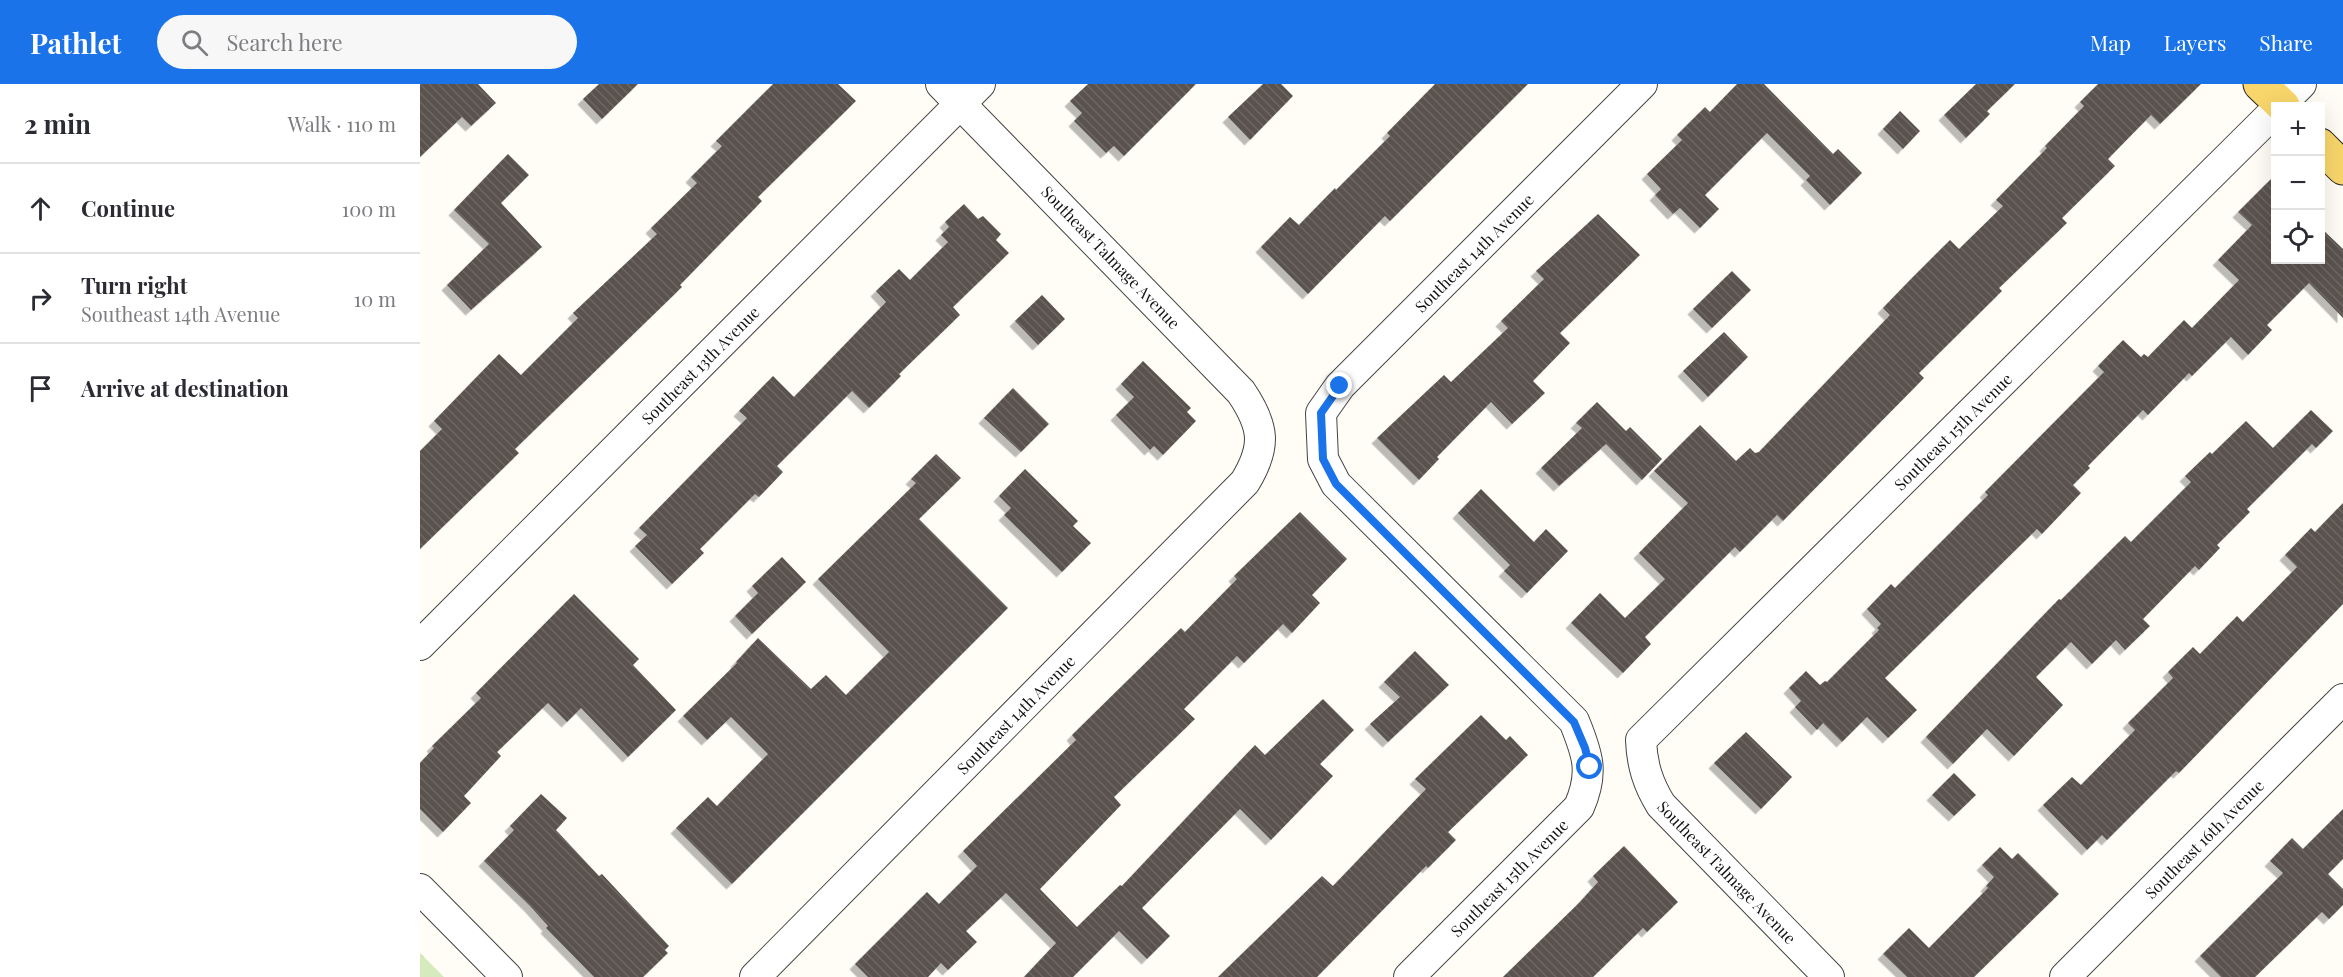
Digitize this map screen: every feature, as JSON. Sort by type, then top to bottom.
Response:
[{"type":"main road","points":[[2325,150],[2343,168]]},
{"type":"street","name":"Southeast 14th Avenue","points":[[1590,767],[1574,722],[1336,484],[1323,459],[1321,413],[1340,386],[1642,84]]},
{"type":"street","name":"Southeast Talmage Avenue","points":[[961,90],[1241,392],[1256,414],[1262,442]]},
{"type":"street","name":"Southeast 13th Avenue","points":[[420,645],[961,90]]},
{"type":"street","name":"Southeast 15th Avenue","points":[[1642,757],[1641,740],[1660,720],[2280,99]]},
{"type":"street","name":"Southeast 14th Avenue","points":[[755,977],[1245,482],[1257,463],[1262,442]]},
{"type":"street","name":"Southeast 16th Avenue","points":[[2065,977],[2343,699]]},
{"type":"street","name":"Southeast Talmage Avenue","points":[[1642,757],[1649,785],[1661,805],[1829,977]]},
{"type":"street","name":"Southeast 15th Avenue","points":[[1409,977],[1579,807],[1587,789],[1590,767]]},
{"type":"street","points":[[420,889],[507,977]]},
{"type":"green space","points":[[420,953],[444,977],[420,977]]},
{"type":"building","points":[[420,84],[478,84],[496,103],[471,126],[462,117],[420,157]]},
{"type":"building","points":[[599,84],[638,84],[602,119],[583,99]]},
{"type":"building","points":[[773,84],[838,84],[856,101],[758,197],[762,201],[680,285],[682,287],[515,449],[519,453],[420,549],[420,451],[442,429],[434,421],[499,354],[521,375],[578,318],[573,313],[657,234],[651,228],[697,183],[691,177],[722,146],[716,141]]},
{"type":"building","points":[[1088,84],[1196,84],[1124,156],[1114,146],[1106,153],[1074,121],[1082,113],[1070,101]]},
{"type":"building","points":[[1263,84],[1281,84],[1293,96],[1250,140],[1228,117]]},
{"type":"building","points":[[1435,84],[1528,84],[1390,221],[1385,216],[1308,294],[1261,247],[1290,217],[1299,225],[1390,136],[1387,133]]},
{"type":"building","points":[[1737,84],[1764,84],[1833,154],[1838,149],[1862,173],[1830,205],[1806,180],[1810,176],[1767,133],[1705,195],[1719,209],[1700,228],[1680,208],[1673,214],[1655,195],[1661,189],[1647,174],[1682,140],[1677,135],[1705,107],[1710,112]]},
{"type":"building","points":[[1976,84],[2015,84],[1987,111],[1990,114],[1966,138],[1944,115]]},
{"type":"building","points":[[2098,84],[2201,84],[2160,124],[2151,115],[2108,159],[2115,166],[2062,218],[2067,223],[1999,288],[2002,291],[1919,373],[1924,378],[1783,521],[1777,515],[1740,552],[1735,547],[1645,637],[1651,644],[1623,673],[1571,623],[1600,593],[1625,618],[1665,579],[1639,553],[1688,503],[1654,471],[1700,425],[1736,461],[1750,448],[1755,453],[1759,452],[1890,315],[1883,308],[1911,279],[1950,240],[1959,249],[2003,206],[1996,200],[2084,106],[2080,102]]},
{"type":"building","points":[[1900,111],[1920,131],[1903,149],[1883,129]]},
{"type":"building","points":[[508,154],[529,175],[501,203],[542,247],[471,310],[447,285],[489,244],[454,210]]},
{"type":"building","points":[[2271,179],[2271,264],[2325,264],[2325,232],[2343,249],[2343,318],[2309,283],[2267,325],[2272,330],[2248,355],[2231,337],[2192,376],[2189,373],[2148,415],[2143,410],[2088,466],[2090,468],[2073,485],[2081,493],[2042,534],[2037,529],[1885,678],[1917,710],[1888,738],[1867,717],[1842,742],[1823,723],[1817,730],[1795,707],[1801,701],[1789,688],[1806,671],[1820,685],[1827,682],[1879,630],[1877,628],[1881,624],[1867,609],[1891,584],[1895,588],[1988,495],[1985,492],[2104,372],[2098,366],[2123,340],[2141,357],[2144,354],[2148,357],[2184,320],[2192,328],[2239,280],[2218,260],[2252,225],[2238,212]]},
{"type":"building","points":[[964,204],[978,219],[983,216],[1001,234],[996,240],[1009,253],[953,307],[960,315],[899,374],[901,376],[869,408],[852,391],[777,466],[783,472],[759,497],[755,494],[700,549],[704,553],[672,584],[635,546],[647,535],[639,528],[747,418],[739,411],[773,376],[794,397],[886,302],[876,291],[899,269],[910,280],[948,242],[941,235],[949,227],[945,222]]},
{"type":"building","points":[[1598,214],[1640,255],[1560,333],[1570,343],[1533,381],[1545,393],[1512,424],[1491,402],[1437,457],[1439,459],[1419,480],[1377,438],[1444,375],[1451,382],[1508,328],[1501,321],[1544,279],[1536,271]]},
{"type":"building","points":[[1732,271],[1751,290],[1712,328],[1693,309]]},
{"type":"building","points":[[1042,295],[1065,319],[1038,345],[1015,321]]},
{"type":"building","points":[[1724,332],[1748,357],[1708,397],[1683,371]]},
{"type":"building","points":[[1143,361],[1191,408],[1187,412],[1196,421],[1163,455],[1154,446],[1150,450],[1116,415],[1134,397],[1121,384]]},
{"type":"building","points":[[1013,388],[1049,424],[1021,452],[984,418]]},
{"type":"building","points":[[1597,402],[1626,431],[1630,427],[1662,459],[1642,480],[1606,444],[1559,486],[1541,468],[1582,428],[1576,423]]},
{"type":"building","points":[[2311,410],[2333,431],[2316,448],[2312,444],[2247,509],[2250,512],[2217,545],[2220,548],[2199,570],[2195,566],[2143,619],[2150,626],[2125,650],[2116,640],[2092,664],[2071,642],[2036,677],[2063,705],[2014,756],[1987,729],[1953,764],[1926,737],[2059,599],[2061,600],[2125,536],[2131,542],[2191,482],[2185,476],[2246,421],[2273,448]]},
{"type":"building","points":[[936,454],[961,478],[919,519],[1008,608],[732,884],[676,828],[708,797],[717,806],[768,754],[731,717],[707,740],[683,716],[737,663],[758,638],[811,689],[826,675],[846,695],[889,652],[818,579],[916,483],[911,479]]},
{"type":"building","points":[[1025,469],[1078,521],[1073,526],[1091,543],[1062,572],[1004,515],[1011,508],[999,496]]},
{"type":"building","points":[[1481,489],[1534,542],[1546,529],[1568,551],[1527,593],[1504,571],[1510,565],[1458,513]]},
{"type":"building","points":[[2343,503],[2343,604],[2179,773],[2176,771],[2107,840],[2102,835],[2087,850],[2043,805],[2072,777],[2081,785],[2135,730],[2128,723],[2173,678],[2168,672],[2193,647],[2200,654],[2237,616],[2243,622],[2297,567],[2285,555],[2311,528],[2315,532]]},
{"type":"building","points":[[1300,512],[1347,559],[1312,595],[1320,603],[1292,633],[1283,624],[1244,663],[1237,656],[1184,709],[1195,719],[1114,797],[1121,805],[1040,889],[1077,927],[1120,885],[1122,886],[1255,745],[1265,755],[1323,699],[1354,730],[1320,764],[1333,776],[1271,840],[1240,809],[1142,908],[1170,936],[1147,959],[1119,931],[1073,977],[1024,977],[1056,943],[1006,893],[966,931],[977,942],[948,970],[941,963],[928,977],[868,977],[855,964],[927,892],[939,904],[977,866],[963,851],[1076,740],[1072,735],[1181,628],[1185,632],[1237,579],[1234,576]]},
{"type":"building","points":[[782,557],[806,582],[752,634],[735,616],[758,593],[752,586]]},
{"type":"building","points":[[574,594],[639,659],[633,665],[676,710],[628,757],[581,708],[567,722],[548,703],[497,752],[501,756],[464,796],[471,803],[443,832],[420,809],[420,763],[434,748],[432,746],[481,698],[476,693]]},
{"type":"building","points":[[1415,651],[1449,685],[1388,742],[1370,724],[1400,697],[1384,682]]},
{"type":"building","points":[[1481,715],[1506,740],[1510,736],[1528,755],[1448,832],[1456,840],[1428,868],[1426,866],[1317,977],[1218,977],[1322,876],[1333,886],[1426,789],[1415,779]]},
{"type":"building","points":[[1746,732],[1792,777],[1761,809],[1714,763]]},
{"type":"building","points":[[1954,773],[1976,795],[1954,816],[1932,795]]},
{"type":"building","points":[[541,794],[567,818],[556,830],[599,876],[602,874],[669,946],[665,950],[668,953],[643,977],[594,977],[546,928],[548,926],[530,906],[484,861],[514,830],[510,826]]},
{"type":"building","points":[[2343,809],[2343,859],[2328,874],[2343,889],[2343,905],[2329,919],[2322,912],[2255,977],[2221,977],[2200,956],[2283,873],[2270,861],[2292,838],[2303,849]]},
{"type":"building","points":[[1624,846],[1678,902],[1647,932],[1643,928],[1593,977],[1503,977],[1580,902],[1598,882],[1593,876]]},
{"type":"building","points":[[2000,847],[2012,859],[2018,853],[2059,894],[1974,977],[1907,977],[1883,954],[1909,928],[1929,948],[1988,888],[1986,886],[1994,877],[1982,865]]},
{"type":"route","points":[[1340,386],[1321,413],[1323,459],[1336,484],[1574,722],[1590,767]]}]
